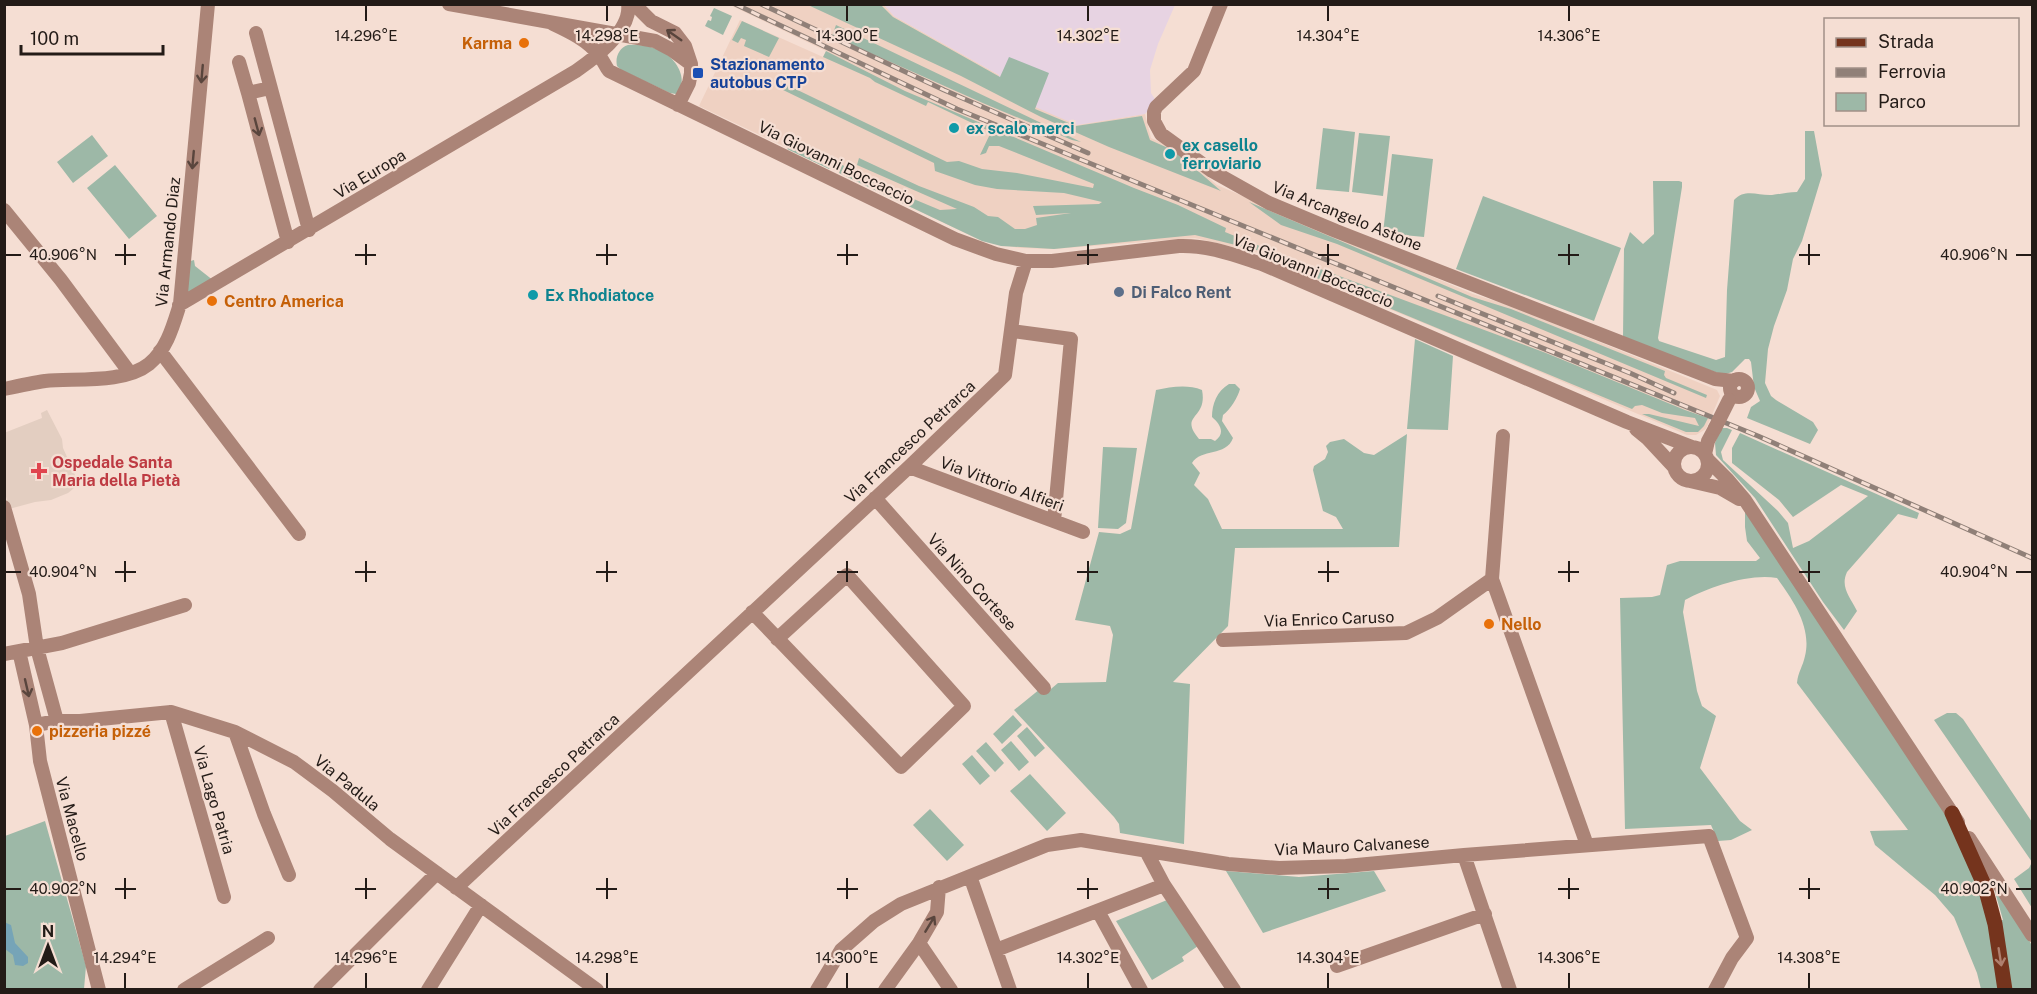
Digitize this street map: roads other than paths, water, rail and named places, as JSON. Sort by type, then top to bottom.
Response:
[{"type":"main road","points":[[1952,813],[1981,864],[1995,924],[2005,990]]},
{"type":"street","name":"Via Armando Diaz","points":[[4,389],[46,381],[123,376],[148,365],[170,338],[180,305],[208,4]]},
{"type":"street","points":[[449,4],[655,41],[691,64]]},
{"type":"street","name":"Via Europa","points":[[180,305],[576,70],[602,60],[628,17],[628,4]]},
{"type":"street","points":[[634,4],[651,21],[679,36],[685,46],[691,64],[689,83],[678,105]]},
{"type":"street","name":"Via Arcangelo Astone","points":[[1221,4],[1194,71],[1156,107],[1153,117],[1161,134],[1212,171],[1269,203],[1609,339],[1619,346],[1731,392],[1713,427],[1707,445],[1700,452]]},
{"type":"street","name":"Via Giovanni Boccaccio","points":[[553,24],[574,34],[602,60],[609,72],[955,239],[996,254],[1026,261],[1052,261],[1179,246],[1200,246],[1219,250],[1262,264],[1700,452]]},
{"type":"street","points":[[256,33],[309,230]]},
{"type":"street","points":[[239,62],[288,242]]},
{"type":"street","points":[[248,93],[270,88]]},
{"type":"street","points":[[4,210],[61,280],[130,373]]},
{"type":"street","name":"Via Francesco Petrarca","points":[[456,888],[1005,375],[1016,293],[1026,261]]},
{"type":"street","points":[[1012,331],[1071,339],[1054,521]]},
{"type":"street","points":[[160,351],[299,534]]},
{"type":"street","name":"Via Giovanni Boccaccio","points":[[1627,422],[1647,438],[1674,467]]},
{"type":"street","points":[[1503,436],[1492,579],[1587,844]]},
{"type":"street","points":[[1753,513],[1729,493],[1708,484],[1679,477],[1674,467],[1678,452],[1682,449],[1700,452],[1728,480],[1753,513],[1952,813]]},
{"type":"street","points":[[1689,481],[1695,481],[1704,475],[1708,465],[1700,452]]},
{"type":"street","name":"Via Vittorio Alfieri","points":[[909,467],[1083,532]]},
{"type":"street","name":"Via Nino Cortese","points":[[875,498],[1044,688]]},
{"type":"street","points":[[4,507],[8,532],[29,594],[37,648],[57,721]]},
{"type":"street","points":[[752,612],[777,639],[901,767],[964,706],[847,575],[777,639]]},
{"type":"street","name":"Via Enrico Caruso","points":[[1223,640],[1406,633],[1437,618],[1492,579]]},
{"type":"street","points":[[4,654],[62,643],[185,604]]},
{"type":"street","name":"Via Macello","points":[[19,651],[36,725],[40,761],[99,990]]},
{"type":"street","name":"Via Padula","points":[[36,725],[57,721],[80,721],[171,712],[235,732],[294,762],[390,839],[597,990]]},
{"type":"street","name":"Via Lago Patria","points":[[171,712],[224,897]]},
{"type":"street","points":[[235,732],[264,814],[289,875]]},
{"type":"street","name":"Via Mauro Calvanese","points":[[817,990],[841,950],[874,921],[901,904],[939,887],[1047,845],[1081,840],[1228,864],[1279,868],[1346,866],[1587,844],[1709,836],[1747,938],[1732,958],[1714,990]]},
{"type":"street","points":[[1146,851],[1164,885],[1234,990]]},
{"type":"street","points":[[1464,855],[1510,990]]},
{"type":"street","points":[[1981,864],[2032,935]]},
{"type":"street","points":[[320,990],[437,873]]},
{"type":"street","points":[[970,876],[1010,990]]},
{"type":"street","points":[[996,950],[1164,885]]},
{"type":"street","points":[[885,990],[919,943],[937,912],[939,887]]},
{"type":"street","points":[[428,990],[481,905]]},
{"type":"street","points":[[1098,911],[1141,990]]},
{"type":"street","points":[[1337,966],[1485,914]]},
{"type":"street","points":[[184,990],[268,938]]},
{"type":"street","points":[[919,943],[951,990]]},
{"type":"water","points":[[4,922],[11,925],[15,943],[28,957],[28,963],[23,966],[15,965],[13,955],[5,949]]},
{"type":"railway","points":[[735,4],[957,109],[1758,436],[2032,558]]},
{"type":"railway","points":[[761,4],[944,90],[1088,153]]},
{"type":"railway","points":[[1438,296],[1674,393]]},
{"type":"place","name":"Karma","points":[[524,43]]},
{"type":"place","name":"Stazionamento autobus CTP","points":[[698,73]]},
{"type":"place","name":"ex scalo merci","points":[[954,128]]},
{"type":"place","name":"ex casello ferroviario","points":[[1170,154]]},
{"type":"place","name":"Di Falco Rent","points":[[1119,292]]},
{"type":"place","name":"Ex Rhodiatoce","points":[[533,295]]},
{"type":"place","name":"Centro America","points":[[212,301]]},
{"type":"place","name":"Ospedale Santa Maria della Pietà","points":[[39,471]]},
{"type":"place","name":"Nello","points":[[1489,624]]},
{"type":"place","name":"pizzeria pizzé","points":[[37,731]]}]
